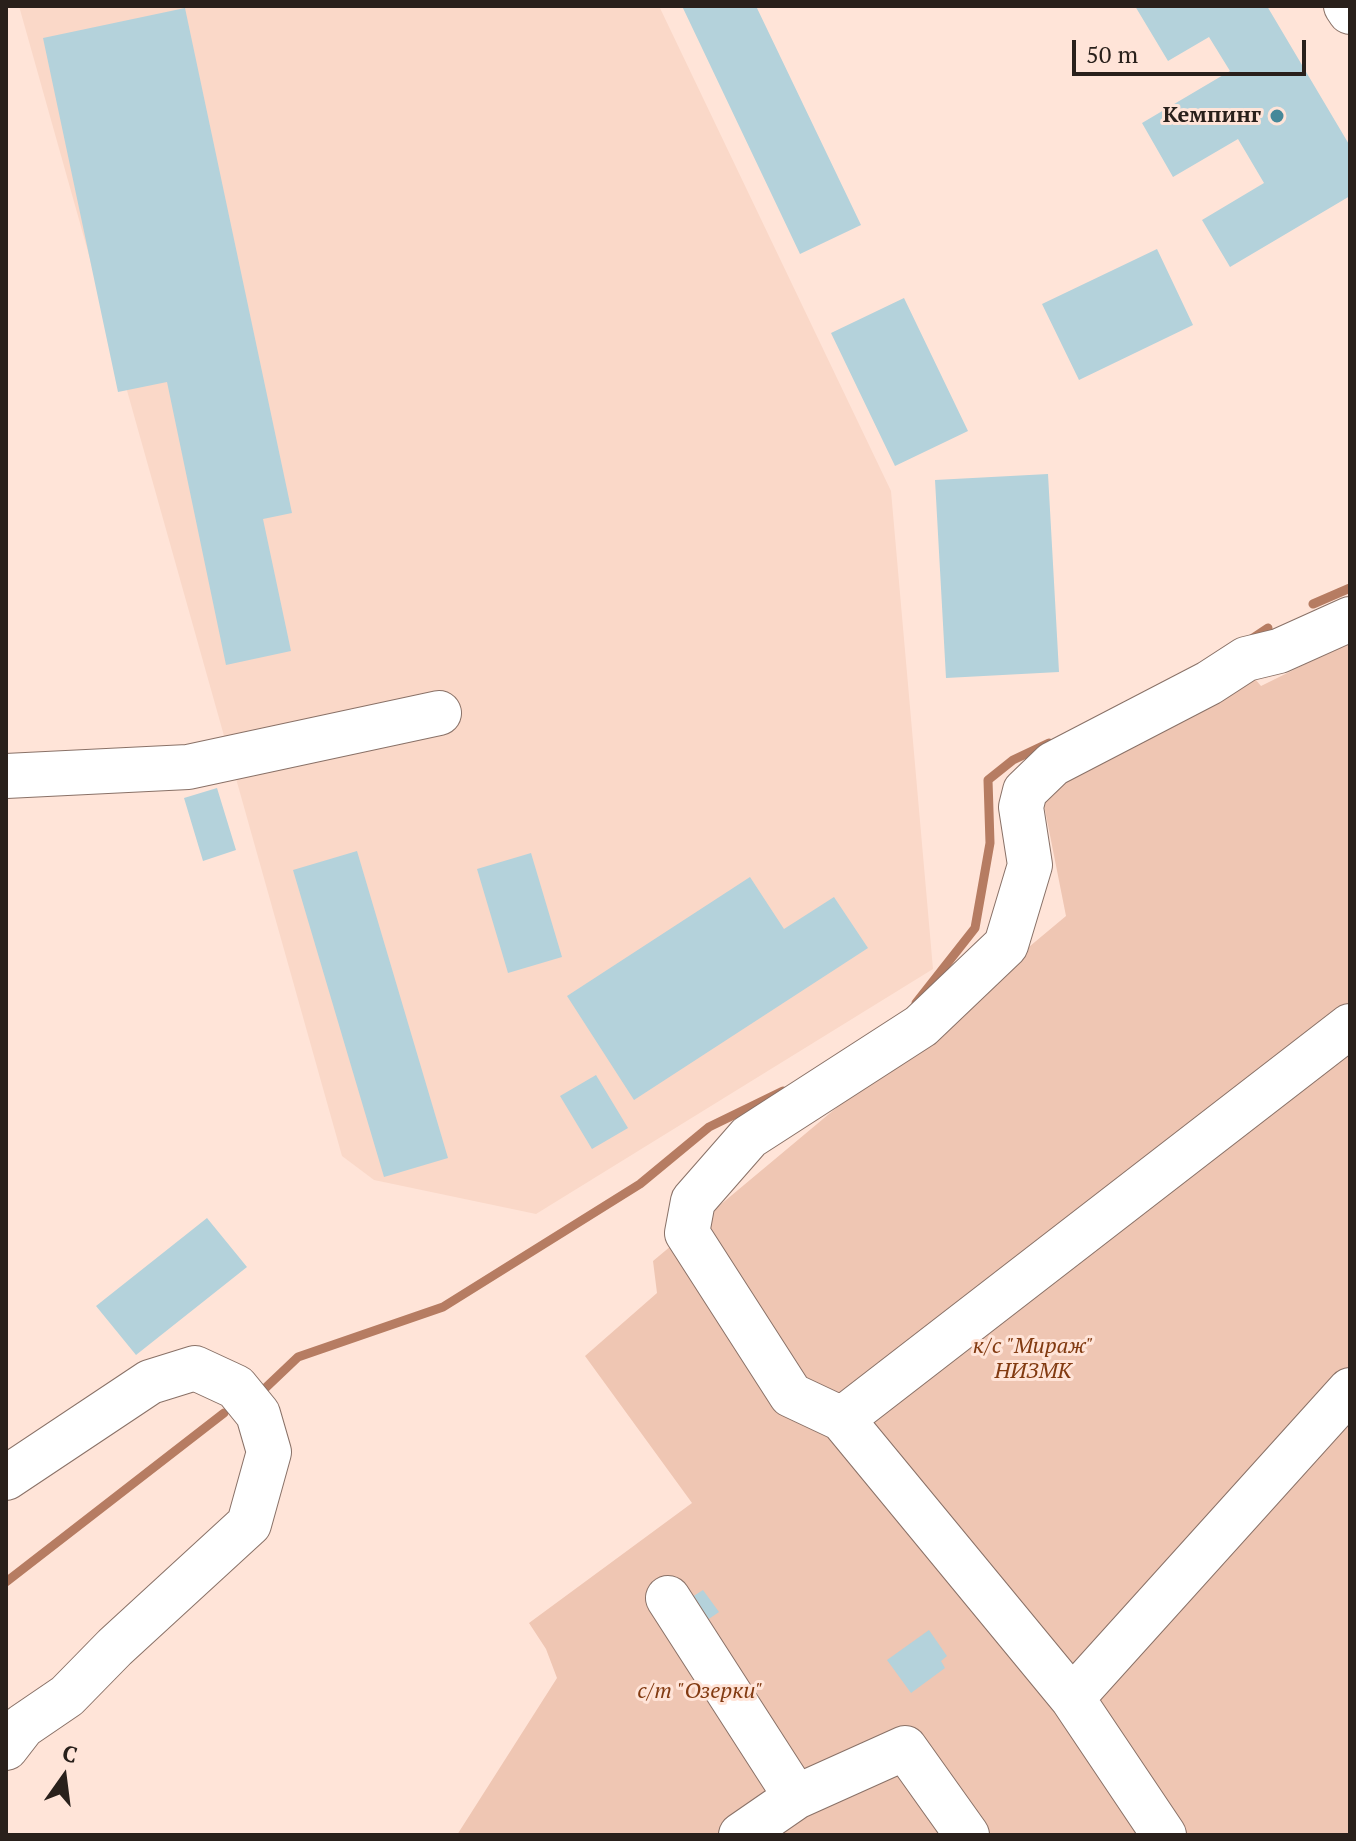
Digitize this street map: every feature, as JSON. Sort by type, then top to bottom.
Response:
[{"type":"lane","points":[[1346,6],[1350,12]]},
{"type":"lane","points":[[1164,1835],[1072,1698],[842,1419],[791,1395],[687,1233],[693,1201],[749,1137],[921,1026],[1006,945],[1030,865],[1021,807],[1025,791],[1053,764],[1209,683],[1246,659],[1279,651],[1350,619]]},
{"type":"lane","points":[[6,776],[188,767],[439,713]]},
{"type":"lane","points":[[842,1419],[1350,1026]]},
{"type":"lane","points":[[6,1478],[150,1382],[195,1368],[236,1387],[258,1414],[269,1452],[249,1524],[115,1647],[67,1696],[23,1726],[6,1748]]},
{"type":"lane","points":[[1072,1698],[1350,1390]]},
{"type":"lane","points":[[668,1598],[796,1797]]},
{"type":"lane","points":[[741,1835],[796,1797],[905,1748],[967,1835]]},
{"type":"shaded area","points":[[19,6],[659,6],[891,491],[933,969],[536,1214],[374,1180],[342,1156]]},
{"type":"green space","name":"к/с \"Мираж\" НИЗМК","points":[[1350,642],[1350,1835],[457,1835],[557,1678],[546,1649],[529,1623],[692,1503],[585,1356],[657,1293],[653,1261],[1066,916],[1042,795],[1250,673],[1261,686]]},
{"type":"building","points":[[682,6],[756,6],[861,225],[800,254]]},
{"type":"building","points":[[1135,6],[1267,6],[1350,146],[1350,196],[1230,267],[1202,220],[1264,183],[1238,139],[1173,177],[1142,123],[1230,71],[1209,37],[1168,61]]},
{"type":"building","points":[[185,8],[292,513],[263,519],[291,651],[226,665],[167,382],[118,392],[43,38]]},
{"type":"building","points":[[1157,249],[1193,325],[1079,380],[1042,304]]},
{"type":"building","points":[[904,298],[968,431],[895,466],[831,333]]},
{"type":"building","points":[[1048,474],[1059,672],[946,678],[935,480]]},
{"type":"building","points":[[217,788],[236,850],[203,861],[184,798]]},
{"type":"building","points":[[357,851],[448,1158],[384,1177],[293,870]]},
{"type":"building","points":[[531,853],[562,957],[508,973],[477,869]]},
{"type":"building","points":[[750,877],[784,929],[834,897],[868,948],[634,1100],[567,996]]},
{"type":"building","points":[[596,1075],[628,1128],[592,1149],[560,1096]]},
{"type":"building","points":[[207,1218],[247,1267],[136,1355],[96,1306]]},
{"type":"building","points":[[703,1590],[719,1612],[697,1627],[681,1604]]},
{"type":"building","points":[[929,1630],[947,1656],[941,1661],[945,1668],[911,1693],[887,1660]]},
{"type":"waterway","points":[[1313,604],[1350,588]]},
{"type":"waterway","points":[[1250,640],[1268,628]]},
{"type":"waterway","points":[[916,1003],[975,928],[990,843],[988,780],[1013,760],[1049,743]]},
{"type":"waterway","points":[[258,1395],[298,1357],[443,1307],[640,1184],[709,1127],[783,1091]]},
{"type":"waterway","points":[[6,1582],[224,1413]]},
{"type":"place","name":"Кемпинг","points":[[1277,116]]},
{"type":"park label","name":"с/т \"Озерки\"","points":[[700,1692]]}]
